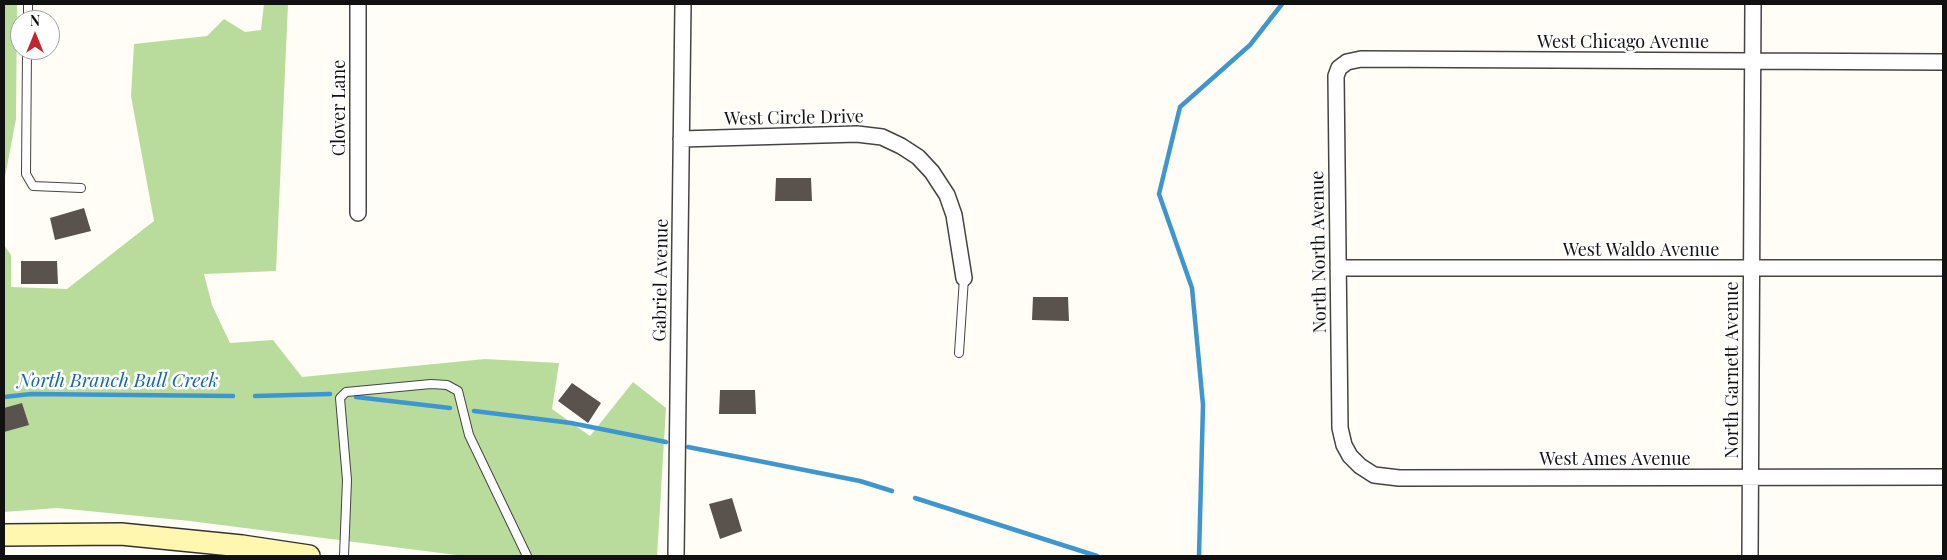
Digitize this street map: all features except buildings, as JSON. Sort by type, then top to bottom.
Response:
[{"type":"main road","points":[[4,536],[121,534],[242,546],[309,556]]},
{"type":"street","name":"Clover Lane","points":[[358,4],[358,213]]},
{"type":"street","name":"Gabriel Avenue","points":[[676,556],[683,4]]},
{"type":"street","name":"North Garnett Avenue","points":[[1750,556],[1753,4]]},
{"type":"street","name":"West Chicago Avenue","points":[[1336,102],[1336,76],[1340,68],[1347,62],[1361,59],[1943,62]]},
{"type":"street","name":"North North Avenue","points":[[1336,102],[1339,402]]},
{"type":"street","name":"West Circle Drive","points":[[681,139],[857,134],[882,137],[902,146],[932,172],[947,195],[954,215],[964,278]]},
{"type":"street","name":"West Waldo Avenue","points":[[1338,268],[1943,268]]},
{"type":"street","name":"West Ames Avenue","points":[[1339,402],[1340,428],[1344,445],[1350,456],[1374,475],[1398,478],[1943,477]]},
{"type":"lane","points":[[27,60],[26,174],[33,186],[81,188]]},
{"type":"lane","points":[[959,353],[964,278]]},
{"type":"lane","points":[[344,556],[347,480],[340,398],[346,392],[431,384],[447,385],[458,392],[469,435],[527,556]]},
{"type":"green space","points":[[4,4],[17,4],[17,10],[10,10],[10,60],[17,60],[16,119],[4,182]]},
{"type":"green space","points":[[264,4],[288,4],[276,271],[204,274],[212,305],[230,343],[273,340],[302,377],[485,359],[559,363],[552,409],[590,436],[633,382],[666,408],[657,556],[464,556],[190,521],[57,508],[4,512],[4,245],[11,255],[11,287],[67,289],[154,221],[131,96],[134,44],[207,36],[224,19],[245,32],[261,30]]},
{"type":"waterway","points":[[1199,556],[1203,405],[1192,288],[1159,194],[1180,107],[1250,45],[1282,4]]},
{"type":"waterway","name":"North Branch Bull Creek","points":[[4,397],[31,394],[233,396]]},
{"type":"waterway","name":"North Branch Bull Creek","points":[[255,396],[330,394]]},
{"type":"waterway","name":"North Branch Bull Creek","points":[[356,397],[450,408]]},
{"type":"waterway","name":"North Branch Bull Creek","points":[[474,411],[571,423],[666,442]]},
{"type":"waterway","name":"North Branch Bull Creek","points":[[688,447],[860,481],[892,491]]},
{"type":"waterway","name":"North Branch Bull Creek","points":[[915,498],[1097,556]]}]
